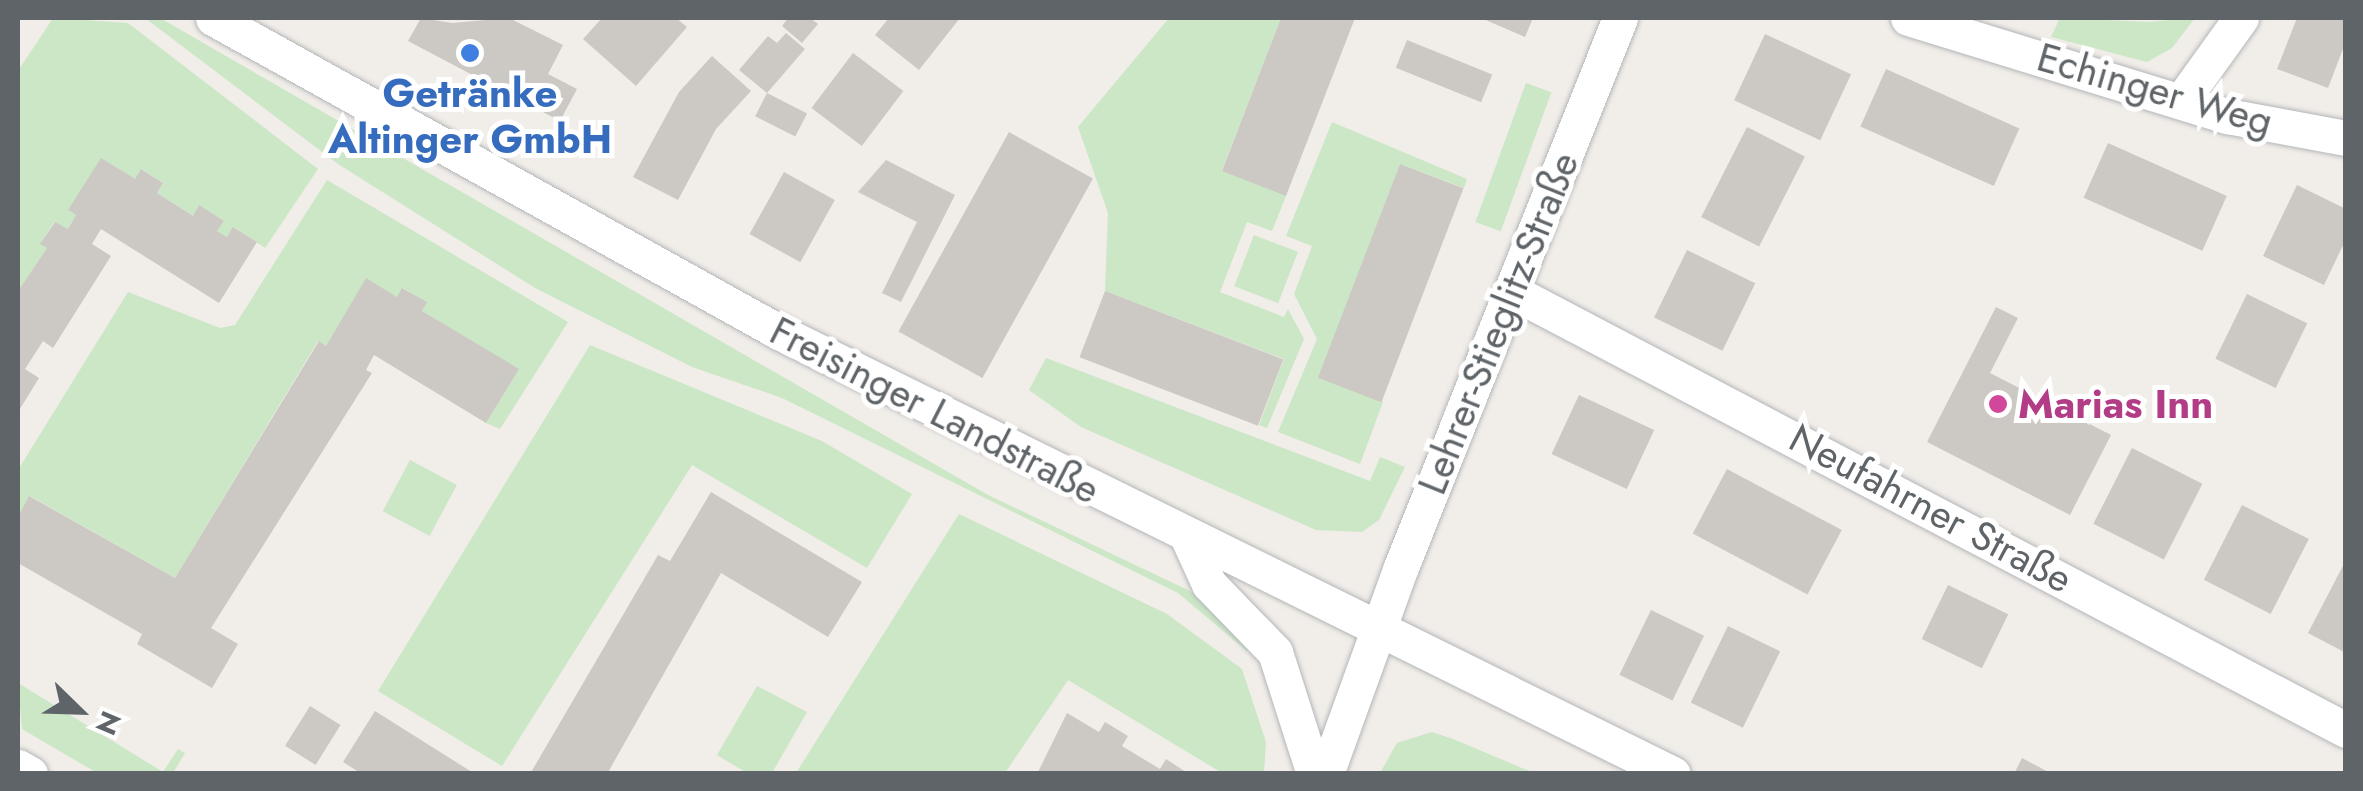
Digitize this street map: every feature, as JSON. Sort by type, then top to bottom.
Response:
[{"type":"street","name":"Freisinger Landstraße","points":[[214,18],[779,332],[1674,774]]},
{"type":"street","name":"Lehrer-Stieglitz-Straße","points":[[1326,774],[1379,629],[1620,18]]},
{"type":"street","name":"Echinger Weg","points":[[1908,18],[2226,116],[2346,138]]},
{"type":"street","points":[[2182,100],[2241,18]]},
{"type":"street","name":"Neufahrner Straße","points":[[1513,292],[2346,730]]},
{"type":"street","points":[[1187,536],[1209,584],[1275,652],[1314,774]]},
{"type":"street","points":[[18,767],[30,774]]},
{"type":"green space","points":[[53,18],[128,23],[318,169],[265,248],[234,227],[227,237],[217,231],[224,221],[199,206],[193,216],[157,193],[163,183],[142,169],[135,179],[69,211],[76,215],[68,229],[54,222],[41,243],[47,248],[18,291],[18,71]]},
{"type":"green space","points":[[145,18],[160,18],[988,495],[1190,591],[1256,645],[1247,651],[1178,593],[782,398],[692,367],[535,288],[338,164]]},
{"type":"green space","points":[[1169,18],[1281,18],[1222,170],[1286,196],[1272,231],[1247,222],[1220,292],[1284,317],[1288,309],[1304,339],[1267,428],[1259,425],[1284,359],[1105,291],[1108,213],[1078,127]]},
{"type":"green space","points":[[2060,18],[2148,22],[2195,18],[2172,48],[2147,62],[2051,37]]},
{"type":"green space","points":[[1526,83],[1551,92],[1501,231],[1475,222]]},
{"type":"green space","points":[[1332,122],[1467,179],[1464,188],[1400,164],[1320,378],[1383,402],[1360,464],[1278,432],[1317,339],[1294,294],[1312,246],[1286,236]]},
{"type":"green space","points":[[327,180],[568,322],[500,429],[486,423],[518,370],[422,311],[426,302],[403,288],[397,297],[366,279],[326,346],[318,341],[175,578],[30,496],[18,517],[18,470],[128,292],[220,328],[235,325]]},
{"type":"green space","points":[[1254,235],[1298,252],[1278,303],[1234,286]]},
{"type":"green space","points":[[590,345],[822,441],[912,494],[867,568],[692,465],[502,766],[378,691]]},
{"type":"green space","points":[[1046,358],[1370,481],[1380,457],[1405,467],[1379,520],[1362,532],[1316,530],[1081,427],[1029,390]]},
{"type":"green space","points":[[410,460],[457,485],[430,536],[383,511]]},
{"type":"green space","points":[[959,514],[1167,614],[1242,669],[1266,742],[1264,773],[1222,773],[1068,680],[1005,773],[796,773]]},
{"type":"green space","points":[[18,683],[163,772],[178,749],[185,753],[173,773],[97,773],[22,729]]},
{"type":"green space","points":[[757,686],[807,712],[772,773],[747,773],[717,755]]},
{"type":"green space","points":[[1432,732],[1534,773],[1380,773],[1397,743]]},
{"type":"building","points":[[421,18],[452,23],[509,18],[563,45],[548,74],[577,89],[560,121],[408,41]]},
{"type":"building","points":[[602,18],[676,18],[687,27],[636,86],[583,39]]},
{"type":"building","points":[[788,18],[810,18],[818,24],[802,43],[782,26]]},
{"type":"building","points":[[889,18],[960,18],[919,70],[875,35]]},
{"type":"building","points":[[1281,18],[1355,18],[1286,196],[1222,171]]},
{"type":"building","points":[[1481,18],[1533,18],[1525,37]]},
{"type":"building","points":[[2297,18],[2346,18],[2346,41],[2328,88],[2277,69]]},
{"type":"building","points":[[786,33],[805,49],[767,93],[739,70],[768,36],[777,43]]},
{"type":"building","points":[[1765,34],[1851,74],[1820,140],[1734,100]]},
{"type":"building","points":[[1407,40],[1492,74],[1481,102],[1396,68]]},
{"type":"building","points":[[853,53],[903,91],[862,146],[811,108]]},
{"type":"building","points":[[712,56],[751,91],[716,129],[678,200],[633,177],[679,92]]},
{"type":"building","points":[[1886,69],[2019,128],[1994,186],[1860,127]]},
{"type":"building","points":[[767,93],[807,113],[795,137],[755,116]]},
{"type":"building","points":[[1747,127],[1805,157],[1759,247],[1701,217]]},
{"type":"building","points":[[1009,132],[1093,179],[982,378],[898,331]]},
{"type":"building","points":[[2108,143],[2227,196],[2202,251],[2084,198]]},
{"type":"building","points":[[101,158],[135,179],[141,169],[163,183],[157,193],[193,216],[199,205],[224,221],[217,231],[227,237],[233,227],[257,242],[219,303],[101,229],[92,244],[111,256],[53,348],[43,341],[25,369],[39,378],[18,412],[18,291],[47,248],[40,244],[55,222],[68,229],[76,215],[68,210]]},
{"type":"building","points":[[886,160],[955,195],[901,302],[882,293],[917,222],[858,192]]},
{"type":"building","points":[[1400,164],[1463,188],[1381,402],[1318,378]]},
{"type":"building","points":[[784,172],[835,200],[800,262],[750,234]]},
{"type":"building","points":[[2297,185],[2346,209],[2346,239],[2324,285],[2263,256]]},
{"type":"building","points":[[1687,250],[1755,283],[1722,351],[1654,317]]},
{"type":"building","points":[[366,278],[397,297],[402,288],[427,302],[422,311],[519,369],[486,423],[374,355],[366,370],[372,373],[211,628],[238,644],[212,688],[137,644],[142,634],[18,563],[18,517],[29,496],[175,578],[319,341],[326,346]]},
{"type":"building","points":[[1105,291],[1283,359],[1258,426],[1080,357]]},
{"type":"building","points":[[2247,294],[2307,323],[2276,388],[2215,359]]},
{"type":"building","name":"Marias Inn","points":[[1996,307],[2018,318],[1990,373],[2111,435],[2070,515],[1927,442]]},
{"type":"building","points":[[1579,395],[1654,430],[1627,489],[1552,454]]},
{"type":"building","points":[[2132,448],[2202,484],[2164,560],[2093,524]]},
{"type":"building","points":[[1727,469],[1842,530],[1808,594],[1693,533]]},
{"type":"building","points":[[711,492],[862,582],[828,637],[721,573],[607,774],[530,774],[658,555],[670,561]]},
{"type":"building","points":[[2242,505],[2309,539],[2271,614],[2204,580]]},
{"type":"building","points":[[2346,560],[2346,653],[2308,633]]},
{"type":"building","points":[[1948,585],[2008,614],[1982,668],[1922,639]]},
{"type":"building","points":[[1651,610],[1704,636],[1672,701],[1619,675]]},
{"type":"building","points":[[1728,626],[1780,651],[1743,728],[1691,702]]},
{"type":"building","points":[[310,706],[341,725],[316,765],[285,746]]},
{"type":"building","points":[[375,711],[475,774],[362,774],[343,762]]},
{"type":"building","points":[[1067,713],[1099,732],[1105,722],[1128,736],[1122,746],[1160,769],[1166,759],[1189,774],[1037,774]]},
{"type":"building","points":[[2022,758],[2052,774],[2014,774]]},
{"type":"place","name":"Getränke Altinger GmbH","points":[[470,53]]},
{"type":"place","name":"Marias Inn","points":[[1998,404]]}]
